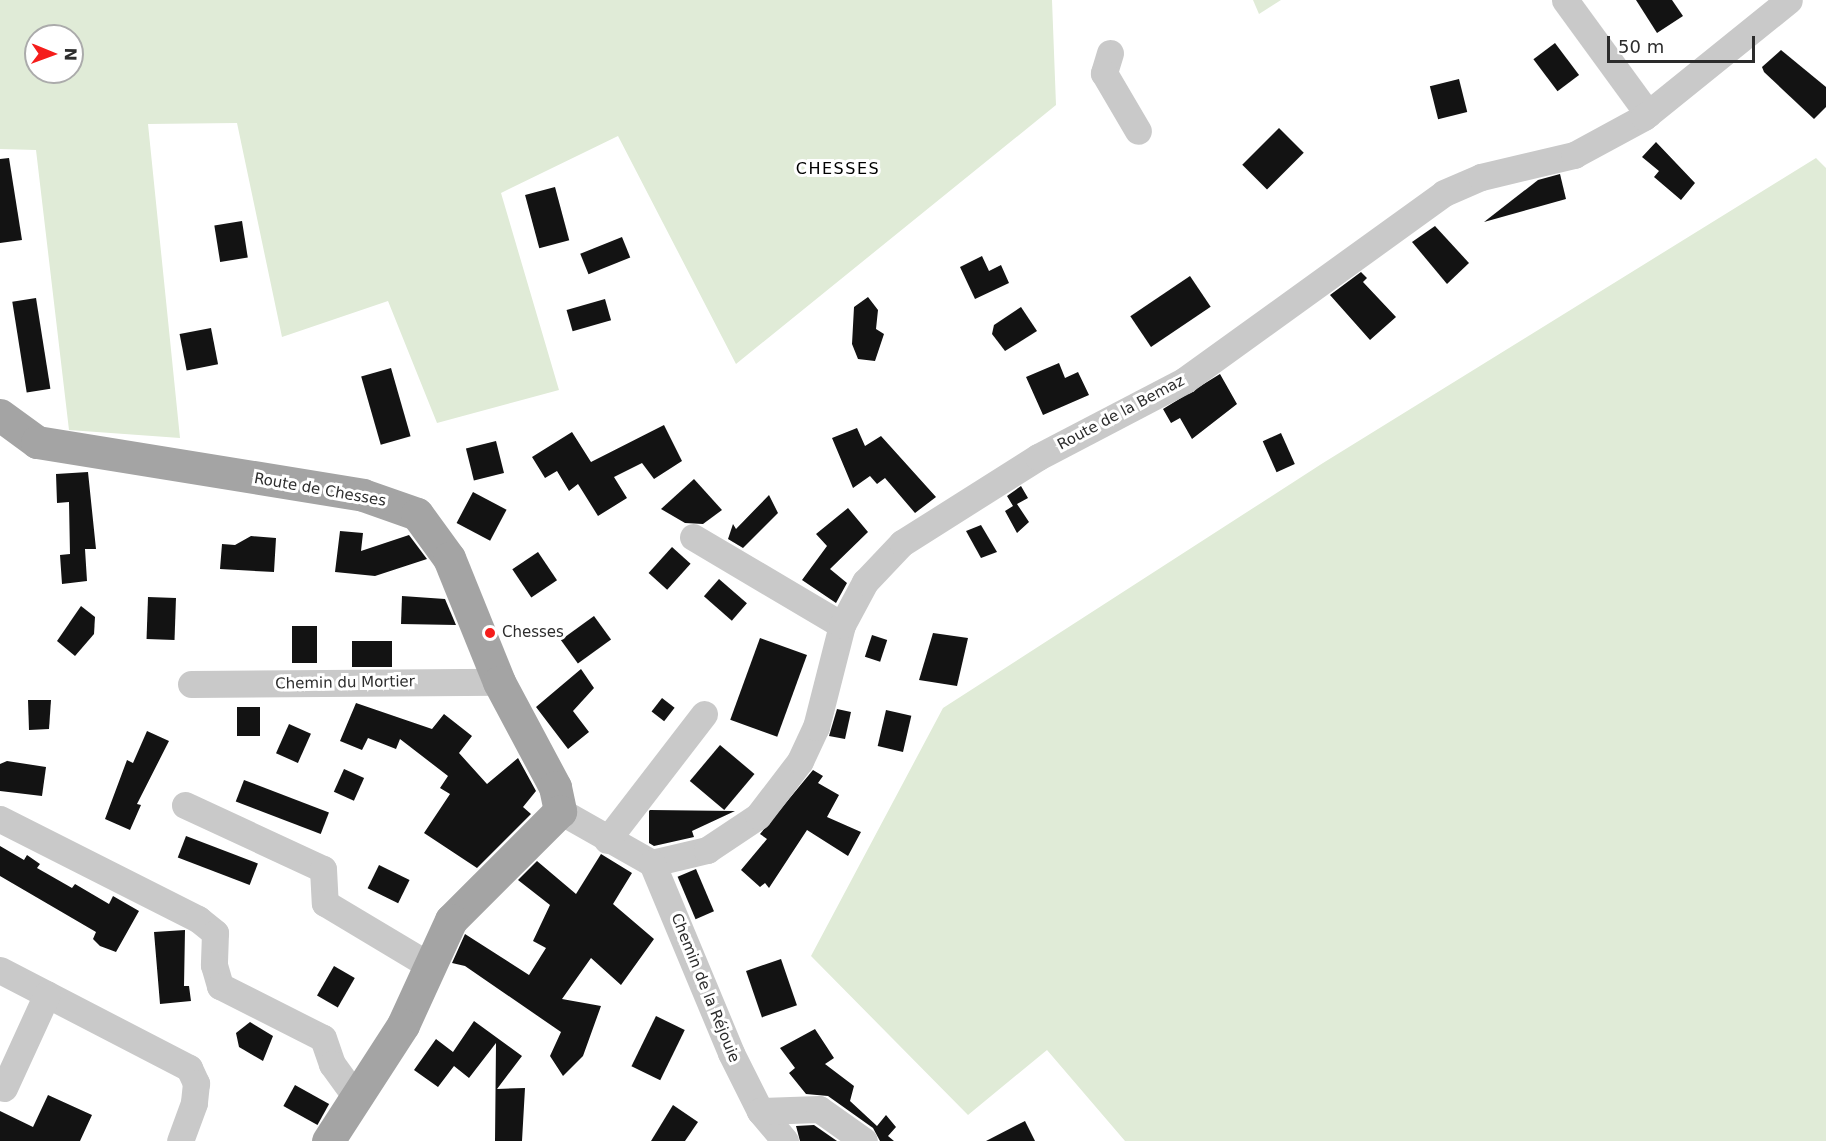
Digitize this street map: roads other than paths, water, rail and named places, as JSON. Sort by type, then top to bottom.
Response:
[{"type":"main road","name":"Route de Chesses","points":[[5,425],[37,442],[400,504],[430,527],[448,558],[499,682],[555,787],[560,811]]},
{"type":"main road","points":[[328,1141],[358,1100],[403,1025],[427,964],[451,920],[560,811]]},
{"type":"street","points":[[1565,0],[1648,114]]},
{"type":"street","name":"Route de la Bemaz","points":[[652,863],[707,850],[758,816],[800,761],[816,727],[842,625],[872,573],[927,524],[1038,458],[1185,380],[1444,193],[1481,177],[1574,155],[1648,114],[1789,0]]},
{"type":"street","points":[[1110,53],[1104,73],[1138,131]]},
{"type":"street","points":[[693,537],[842,625]]},
{"type":"street","name":"Chemin du Mortier","points":[[191,684],[499,682]]},
{"type":"street","points":[[607,840],[704,714]]},
{"type":"street","points":[[185,805],[323,869],[325,903],[427,964]]},
{"type":"street","points":[[560,811],[607,840],[652,863]]},
{"type":"street","points":[[0,819],[198,920],[215,933],[214,965],[220,986],[323,1038],[332,1064],[358,1100]]},
{"type":"street","name":"Chemin de la Réjouie","points":[[652,863],[760,1111],[785,1141]]},
{"type":"street","points":[[0,970],[189,1068],[196,1083],[194,1103],[180,1141]]},
{"type":"street","points":[[4,1088],[47,994]]},
{"type":"street","points":[[760,1111],[819,1109],[864,1141]]},
{"type":"place","name":"Chesses","points":[[490,633]]},
{"type":"district","name":"CHESSES","points":[[838,169]]}]
